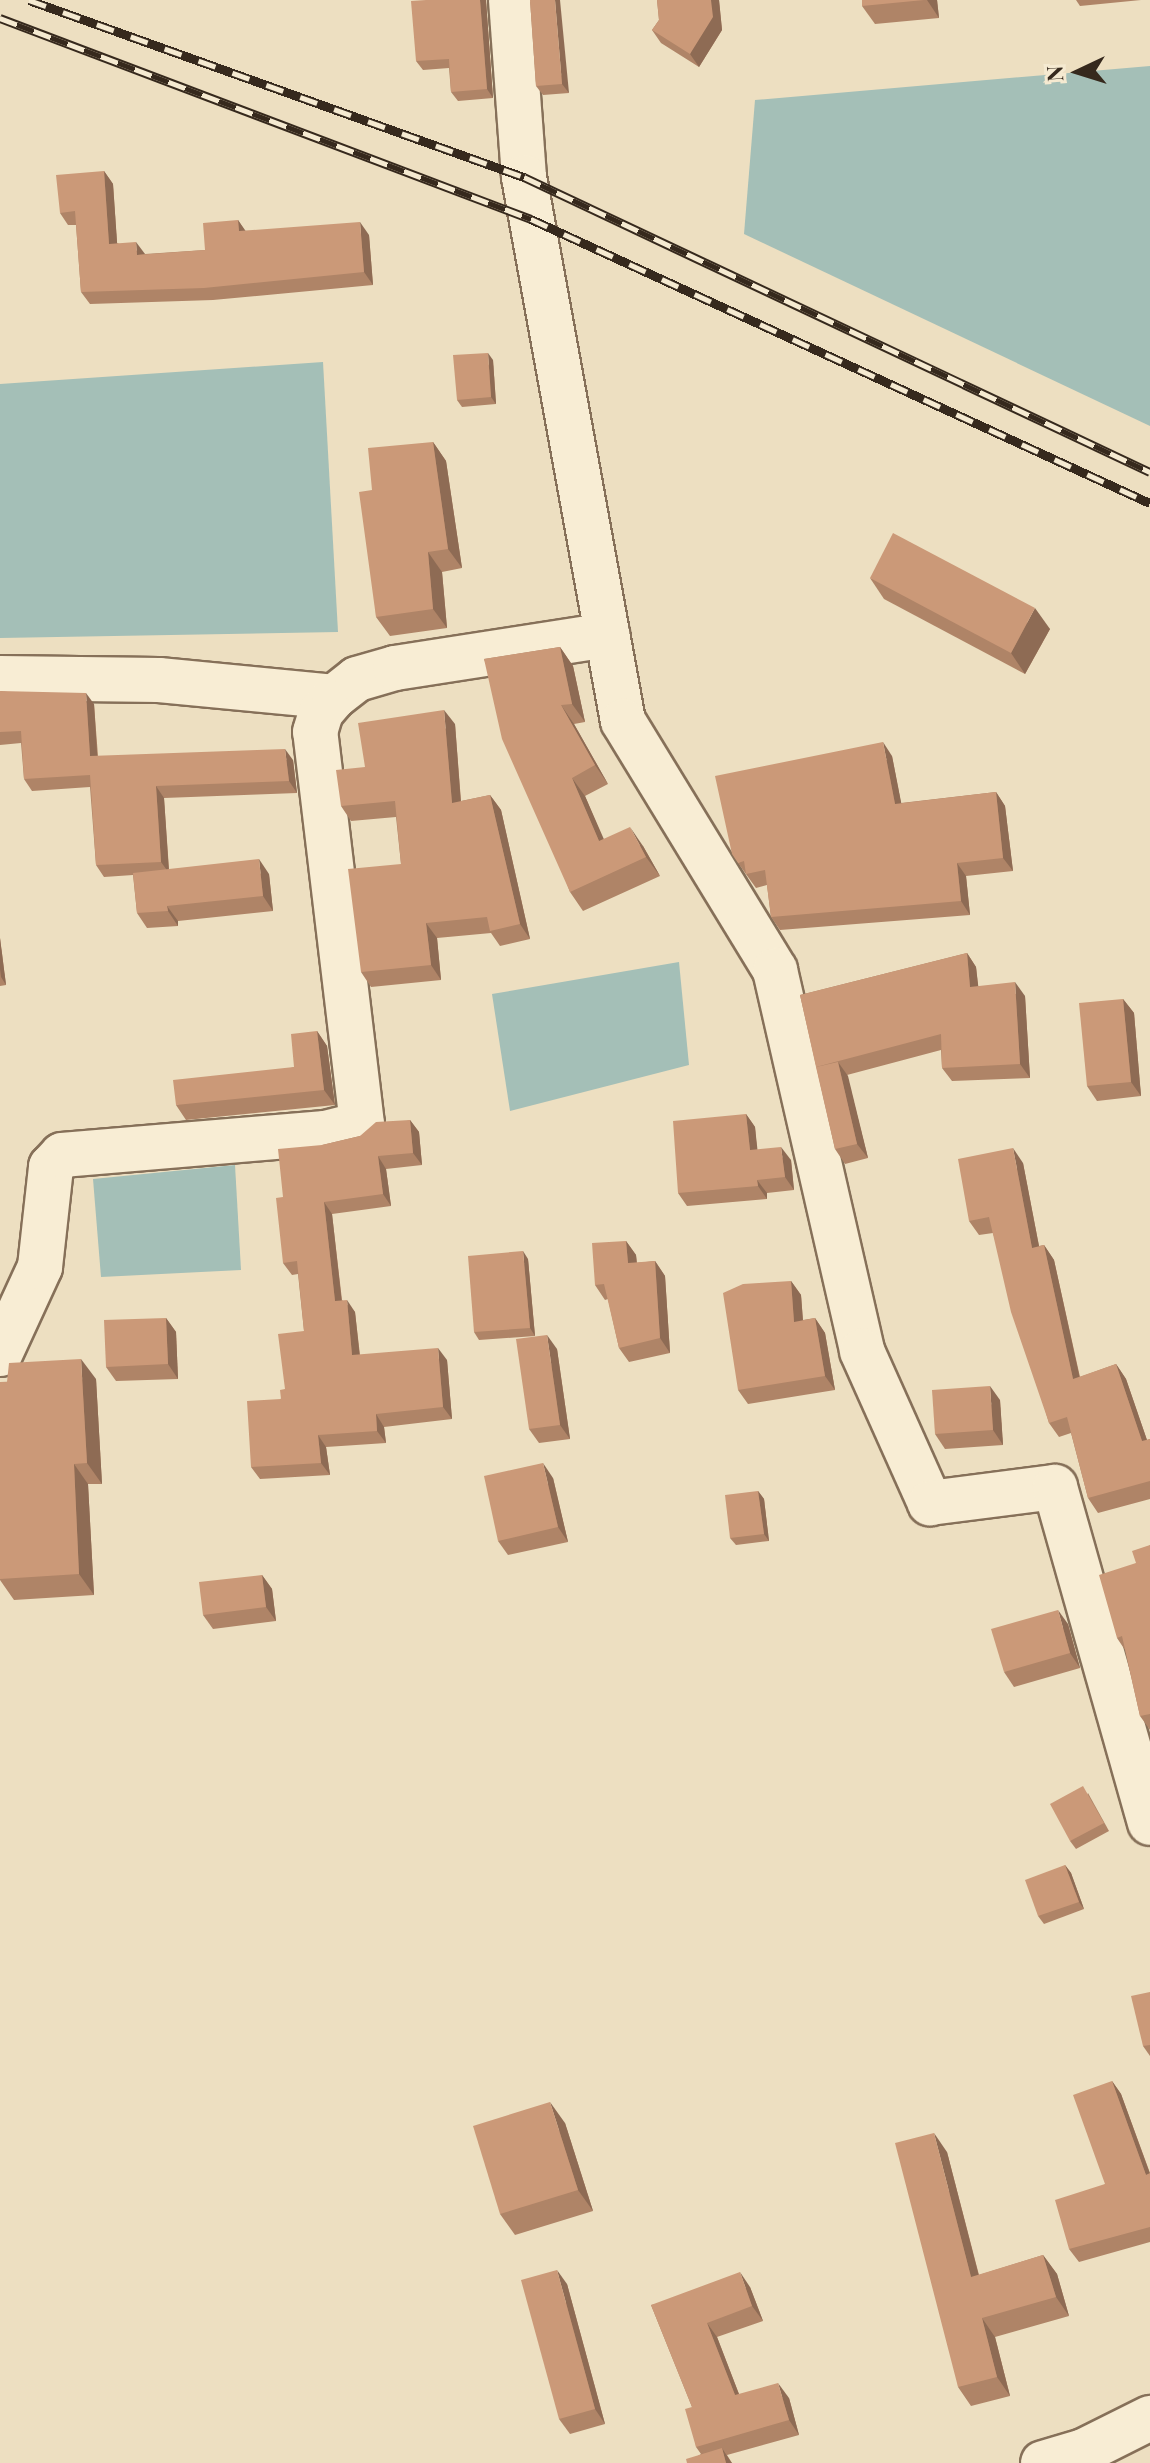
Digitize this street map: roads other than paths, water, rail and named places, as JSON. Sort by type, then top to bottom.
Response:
[{"type":"main road","points":[[511,0],[524,177],[623,721],[775,970],[862,1351],[930,1503],[1055,1487],[1150,1823]]},
{"type":"main road","points":[[0,1354],[40,1267],[51,1167],[62,1155],[325,1133],[362,1124],[315,732],[321,712],[357,679],[395,668],[607,635]]},
{"type":"main road","points":[[0,678],[159,680],[334,697]]},
{"type":"main road","points":[[1043,2463],[1084,2451],[1150,2418]]},
{"type":"water","points":[[1150,66],[1150,426],[744,234],[755,100]]},
{"type":"water","points":[[323,362],[338,632],[0,638],[0,384]]},
{"type":"water","points":[[679,962],[689,1065],[510,1111],[492,994]]},
{"type":"water","points":[[235,1165],[241,1270],[101,1277],[93,1179]]},
{"type":"railway","points":[[29,0],[524,177],[1150,472]]},
{"type":"railway","points":[[0,18],[531,219],[1150,503]]}]
